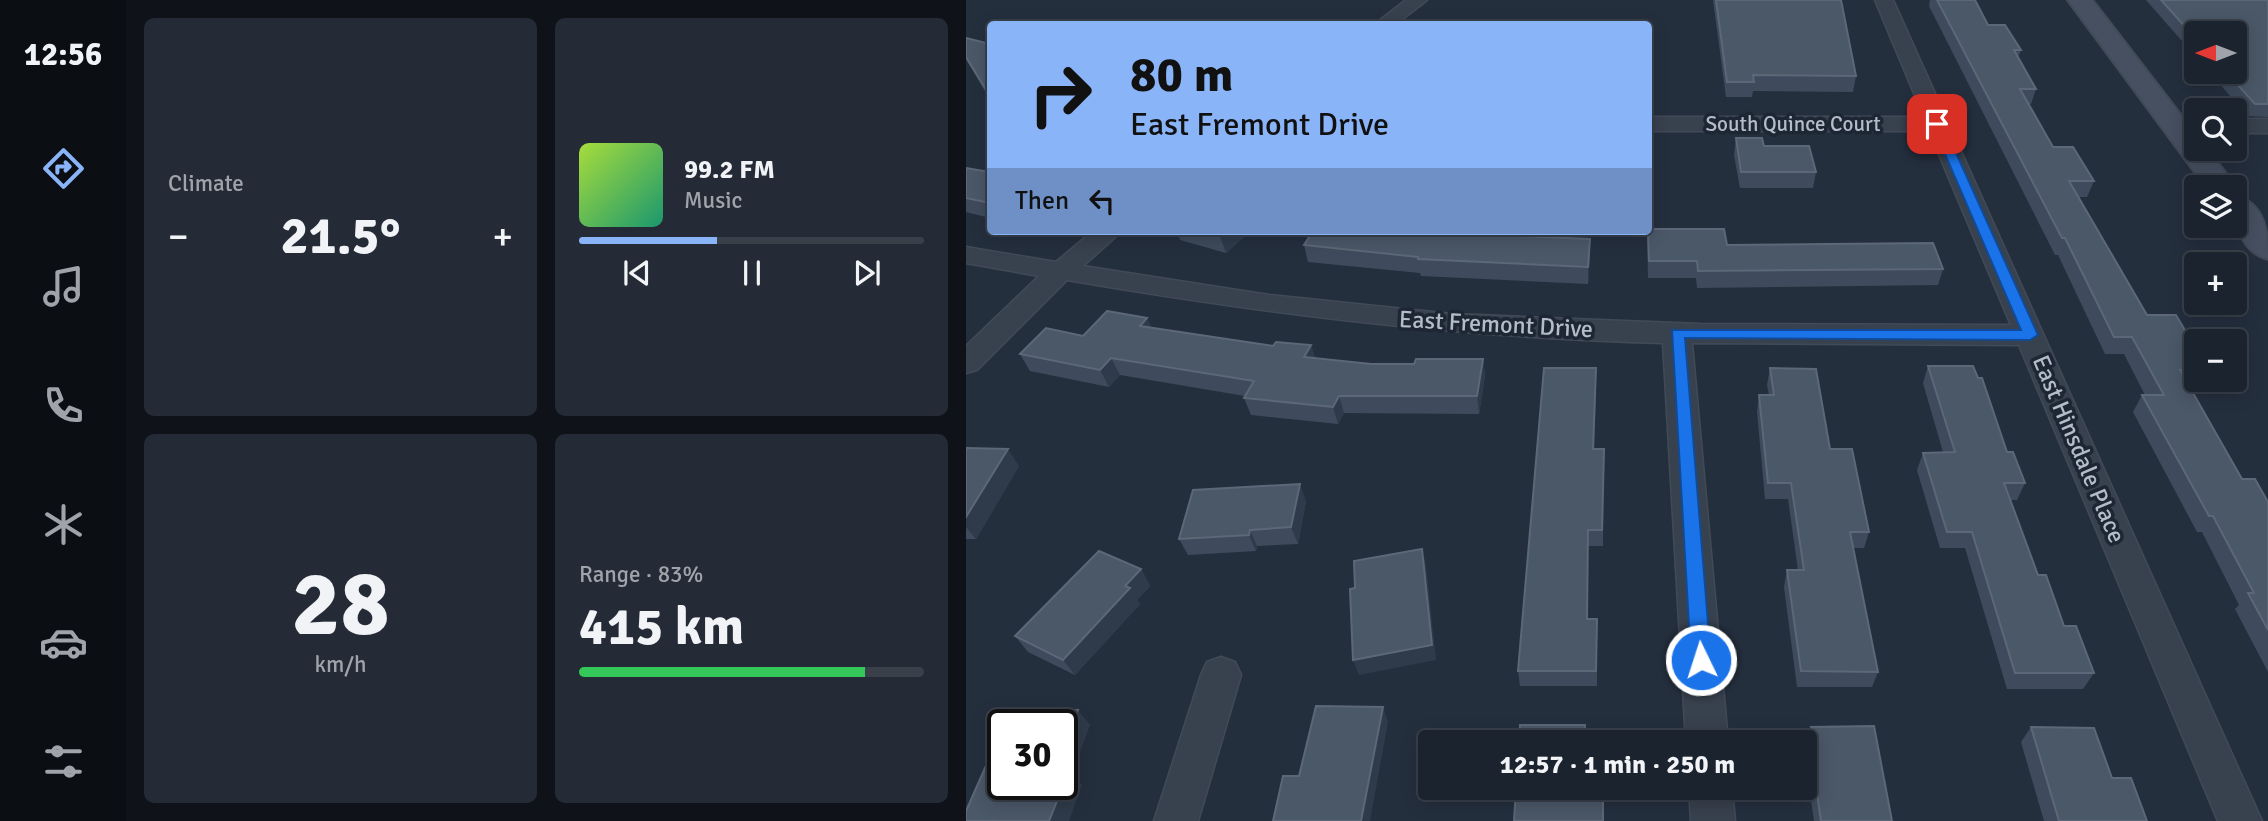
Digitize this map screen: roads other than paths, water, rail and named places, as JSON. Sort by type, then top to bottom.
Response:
[{"type":"main road","points":[[2080,0],[2212,175]]},
{"type":"main road","points":[[2247,221],[2268,249]]},
{"type":"street","points":[[1388,21],[1418,0]]},
{"type":"street","name":"East Hinsdale Place","points":[[1884,0],[2240,821]]},
{"type":"street","name":"South Quince Court","points":[[1652,124],[1937,124]]},
{"type":"street","points":[[2247,126],[2268,126]]},
{"type":"street","points":[[966,363],[1061,271],[1104,235]]},
{"type":"street","name":"East Fremont Drive","points":[[966,255],[1370,316],[1519,328],[1677,333],[2030,335]]},
{"type":"street","points":[[1677,333],[1706,730]]},
{"type":"street","points":[[1176,821],[1221,675]]},
{"type":"street","points":[[1712,800],[1713,821]]}]
